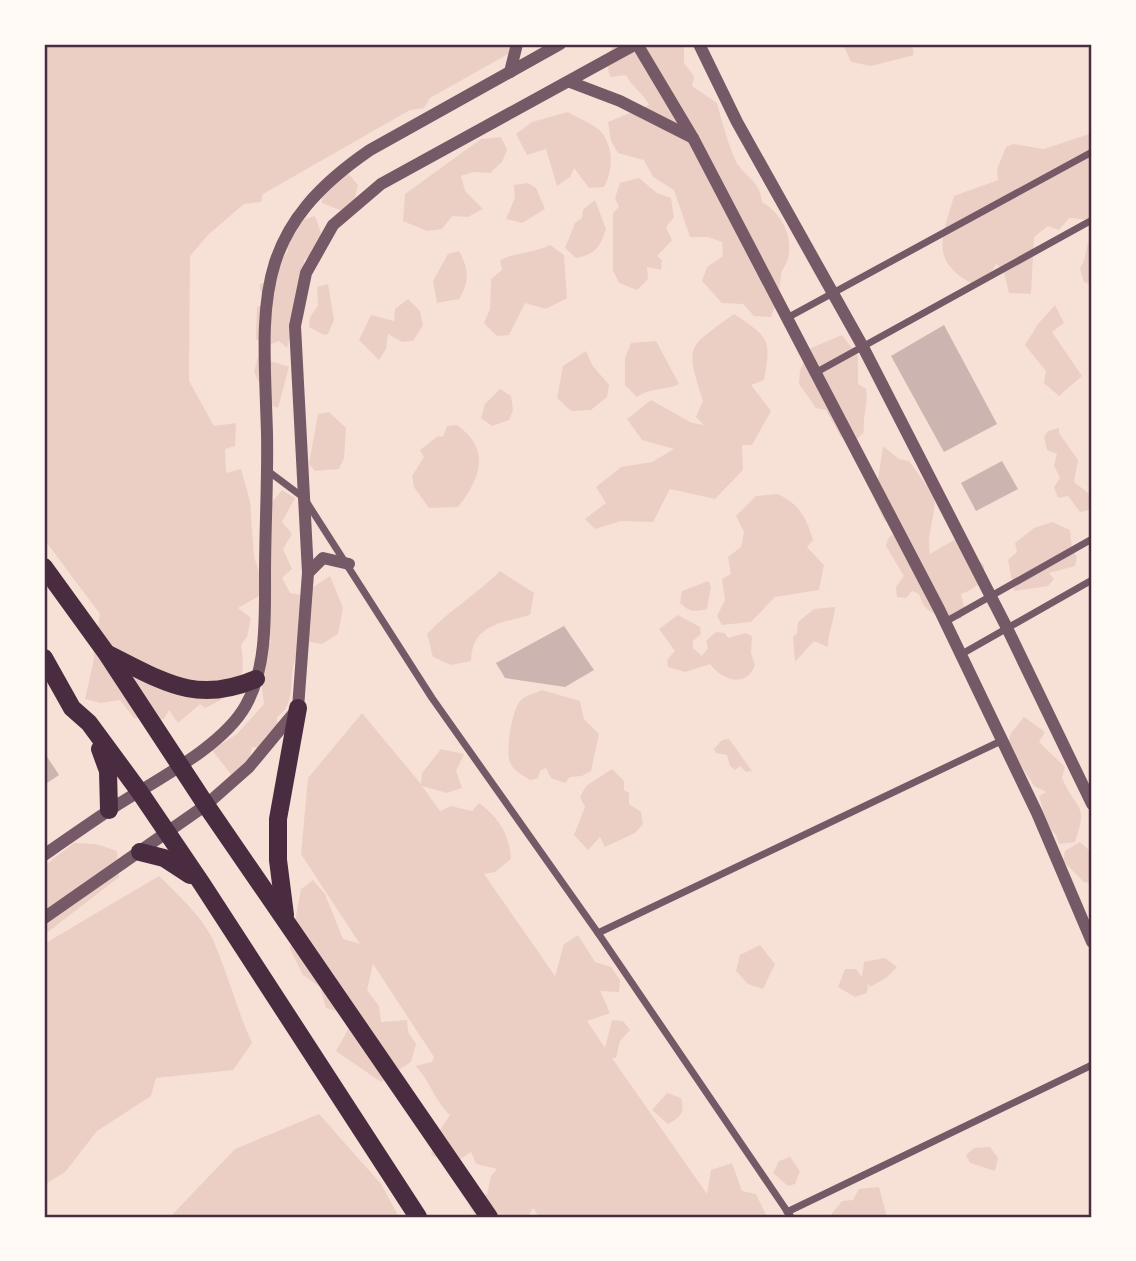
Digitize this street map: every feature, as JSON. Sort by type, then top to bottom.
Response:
[{"type":"main road","points":[[44,567],[107,654],[206,805],[489,1217]]},
{"type":"main road","points":[[107,654],[182,690],[222,690],[256,679]]},
{"type":"main road","points":[[44,658],[72,708],[89,723],[202,884],[418,1217]]},
{"type":"main road","points":[[286,919],[278,860],[278,819],[299,708]]},
{"type":"main road","points":[[89,723],[108,771],[109,810]]},
{"type":"main road","points":[[140,852],[176,864],[202,884]]},
{"type":"street","points":[[510,72],[517,44]]},
{"type":"street","points":[[44,855],[218,739],[246,705],[256,679],[265,611],[268,471],[263,313],[272,267],[303,206],[349,164],[370,150],[560,44]]},
{"type":"street","points":[[44,918],[206,805],[249,767],[299,708],[307,573],[295,326],[306,273],[333,225],[381,184],[636,44],[693,138],[945,622],[1057,859],[1092,942]]},
{"type":"street","points":[[699,44],[737,122],[863,346],[1007,628],[1092,804]]},
{"type":"street","points":[[570,82],[620,101],[693,138]]},
{"type":"street","points":[[787,318],[1092,152]]},
{"type":"street","points":[[814,373],[1092,220]]},
{"type":"street","points":[[268,471],[304,498],[349,564],[432,698],[598,933],[789,1214],[1092,1065]]},
{"type":"street","points":[[945,622],[1092,539]]},
{"type":"street","points":[[307,573],[323,558],[349,564]]},
{"type":"street","points":[[960,655],[1092,580]]},
{"type":"street","points":[[598,933],[1001,741]]},
{"type":"shaded area","points":[[44,44],[526,44],[430,98],[424,108],[410,110],[263,194],[261,202],[244,204],[209,234],[190,256],[189,381],[214,426],[236,423],[235,446],[225,449],[226,473],[241,469],[250,501],[254,557],[266,592],[238,608],[251,618],[247,637],[241,645],[243,668],[238,685],[217,703],[205,708],[200,704],[178,723],[169,710],[164,719],[134,718],[120,700],[101,703],[85,699],[94,659],[92,636],[98,628],[100,614],[44,539]]},
{"type":"shaded area","points":[[612,44],[676,44],[684,47],[684,63],[694,76],[692,86],[717,103],[736,161],[757,186],[762,202],[775,212],[787,234],[788,259],[782,272],[771,317],[754,316],[743,304],[722,303],[702,281],[707,267],[723,256],[722,242],[708,237],[690,237],[674,190],[653,177],[644,160],[618,153],[611,141],[608,122],[649,105],[626,75],[610,77],[605,56],[612,49]]},
{"type":"shaded area","points":[[843,44],[912,44],[914,55],[871,66],[851,62]]},
{"type":"shaded area","points":[[568,112],[595,127],[606,139],[611,160],[604,187],[589,188],[574,168],[570,177],[557,186],[546,149],[527,155],[516,134],[532,122]]},
{"type":"shaded area","points":[[1092,133],[1092,220],[1069,218],[1059,230],[1048,226],[1034,237],[1031,294],[1009,293],[1003,269],[996,264],[986,281],[973,284],[950,266],[942,246],[954,196],[998,180],[997,169],[1006,147],[1013,144],[1044,149]]},
{"type":"shaded area","points":[[501,137],[507,150],[502,162],[490,173],[473,172],[461,176],[465,191],[483,209],[468,217],[452,216],[442,229],[427,231],[403,221],[405,194],[481,139]]},
{"type":"shaded area","points":[[345,170],[358,185],[355,198],[345,212],[322,203],[321,181]]},
{"type":"shaded area","points":[[639,178],[657,193],[671,198],[674,217],[666,227],[672,240],[657,256],[662,260],[661,270],[647,267],[648,279],[637,290],[619,283],[613,270],[613,213],[619,207],[615,198],[620,183]]},
{"type":"shaded area","points":[[528,183],[536,188],[545,209],[522,223],[506,219],[515,198],[514,185]]},
{"type":"shaded area","points":[[595,200],[606,229],[596,249],[576,258],[565,248],[575,223],[582,218],[583,210]]},
{"type":"shaded area","points":[[315,216],[323,239],[316,254],[304,260],[302,289],[287,348],[279,341],[269,345],[256,339],[257,307],[265,305],[259,285],[268,280],[288,251],[285,232],[292,223]]},
{"type":"shaded area","points":[[1092,236],[1092,285],[1084,282],[1080,268]]},
{"type":"shaded area","points":[[550,245],[564,255],[567,298],[546,309],[525,303],[509,335],[497,336],[484,323],[490,309],[491,279],[502,270],[500,260]]},
{"type":"shaded area","points":[[459,251],[467,275],[463,293],[459,299],[437,303],[433,281],[448,254]]},
{"type":"shaded area","points":[[328,284],[334,320],[328,334],[324,335],[309,327],[310,317],[318,306],[317,287]]},
{"type":"shaded area","points":[[408,299],[420,311],[423,325],[413,341],[402,342],[388,334],[386,349],[379,360],[359,340],[371,315],[394,321],[395,309]]},
{"type":"shaded area","points":[[1055,305],[1064,323],[1052,332],[1082,376],[1059,396],[1044,383],[1046,371],[1025,345],[1038,324]]},
{"type":"shaded area","points":[[734,314],[754,328],[765,340],[767,355],[764,380],[751,385],[771,411],[752,445],[742,445],[743,470],[715,499],[670,489],[653,522],[621,521],[595,529],[585,519],[606,503],[596,487],[621,467],[652,462],[674,449],[642,440],[627,419],[651,400],[692,423],[704,425],[696,417],[703,401],[692,358],[694,349],[706,334]]},
{"type":"shaded area","points":[[842,335],[858,356],[858,384],[866,389],[864,432],[857,439],[841,437],[826,410],[816,408],[799,384],[800,370],[811,348]]},
{"type":"shaded area","points":[[656,341],[679,384],[637,397],[625,385],[625,358],[631,343]]},
{"type":"shaded area","points":[[586,351],[592,365],[609,385],[607,397],[591,410],[571,411],[557,398],[563,366]]},
{"type":"shaded area","points":[[258,357],[289,367],[278,408],[270,405],[254,372]]},
{"type":"shaded area","points":[[500,389],[511,396],[513,410],[509,420],[492,426],[481,418],[485,404]]},
{"type":"shaded area","points":[[329,412],[346,428],[344,458],[339,469],[315,471],[309,464],[318,414]]},
{"type":"shaded area","points":[[457,425],[475,444],[479,464],[477,475],[458,507],[429,508],[414,487],[412,476],[424,457],[420,450],[438,436],[443,437],[447,426]]},
{"type":"shaded area","points":[[1059,428],[1059,433],[1078,460],[1074,482],[1088,493],[1092,501],[1089,510],[1080,512],[1068,496],[1058,498],[1054,487],[1060,478],[1054,465],[1057,454],[1047,450],[1044,437],[1048,431]]},
{"type":"shaded area","points":[[883,446],[899,459],[909,461],[935,497],[929,541],[930,554],[954,540],[984,565],[983,576],[978,584],[961,594],[965,611],[961,619],[934,614],[925,607],[919,594],[912,591],[906,598],[897,597],[896,587],[904,576],[886,546],[888,539],[897,530],[884,520],[875,500]]},
{"type":"shaded area","points":[[282,490],[295,498],[282,522],[292,534],[283,549],[292,569],[282,578],[290,593],[301,595],[330,576],[343,608],[338,634],[322,644],[309,642],[297,655],[290,698],[283,712],[277,717],[277,728],[266,736],[259,748],[252,747],[249,763],[233,777],[212,750],[237,734],[264,704],[260,673],[262,650],[271,642],[265,611],[268,507]]},
{"type":"shaded area","points":[[778,494],[797,507],[808,525],[813,540],[807,547],[824,565],[819,590],[775,597],[751,622],[722,625],[717,616],[725,600],[722,579],[731,574],[728,557],[741,547],[744,532],[736,516],[756,496]]},
{"type":"shaded area","points":[[1052,522],[1070,530],[1072,549],[1077,557],[1075,566],[1049,573],[1054,579],[1048,586],[1014,591],[1008,560],[1017,552],[1015,543],[1034,528]]},
{"type":"shaded area","points":[[500,571],[534,593],[530,615],[499,623],[483,632],[477,639],[471,661],[451,665],[433,657],[427,634]]},
{"type":"shaded area","points":[[708,581],[711,586],[707,609],[692,610],[680,603],[682,591]]},
{"type":"shaded area","points":[[835,607],[828,647],[814,641],[795,662],[793,637],[797,633],[798,622],[814,609]]},
{"type":"shaded area","points":[[678,615],[700,627],[701,634],[693,641],[693,648],[702,656],[708,648],[706,641],[716,632],[725,633],[728,638],[745,633],[752,636],[751,653],[755,665],[751,673],[734,680],[715,670],[710,664],[685,672],[668,667],[667,660],[675,651],[659,629]]},
{"type":"shaded area","points":[[542,690],[580,701],[584,719],[599,734],[591,771],[582,776],[570,777],[565,783],[551,778],[546,768],[540,771],[538,778],[530,780],[513,768],[510,762],[510,731],[518,705],[521,700]]},
{"type":"shaded area","points":[[362,713],[421,784],[422,773],[441,749],[464,754],[456,771],[462,788],[447,793],[422,786],[440,811],[451,806],[472,811],[479,803],[497,820],[508,841],[511,859],[495,872],[484,874],[555,976],[564,944],[578,935],[595,962],[611,967],[620,980],[619,992],[600,991],[610,1013],[587,1021],[605,1048],[612,1020],[623,1021],[630,1030],[620,1041],[616,1058],[612,1058],[707,1194],[711,1170],[732,1163],[742,1191],[756,1194],[767,1217],[539,1217],[533,1208],[528,1217],[476,1217],[469,1205],[487,1194],[491,1176],[497,1169],[476,1164],[471,1152],[453,1164],[431,1155],[435,1138],[450,1115],[415,1066],[432,1062],[434,1057],[373,964],[367,990],[379,1006],[381,1022],[407,1020],[408,1032],[416,1044],[411,1062],[381,1082],[336,1051],[350,1026],[344,1014],[326,1008],[320,987],[303,975],[290,949],[301,889],[313,880],[325,894],[343,939],[360,944],[301,854],[308,778]]},
{"type":"shaded area","points":[[1024,717],[1045,732],[1039,742],[1065,767],[1062,778],[1081,813],[1075,842],[1059,844],[1056,835],[1048,827],[1039,796],[1046,792],[1034,786],[1008,744],[1011,733]]},
{"type":"shaded area","points":[[729,739],[752,771],[746,772],[740,766],[735,770],[730,766],[727,755],[716,753],[714,749],[722,740]]},
{"type":"shaded area","points":[[612,769],[624,781],[624,790],[629,793],[629,804],[641,812],[643,824],[635,833],[605,847],[600,837],[588,850],[574,835],[585,807],[580,797],[586,786]]},
{"type":"shaded area","points":[[1080,842],[1092,853],[1092,883],[1084,882],[1063,861],[1065,851]]},
{"type":"shaded area","points":[[74,843],[96,844],[117,851],[119,877],[44,935],[44,866]]},
{"type":"shaded area","points":[[159,876],[190,907],[209,933],[252,1043],[233,1070],[156,1078],[151,1096],[97,1131],[65,1172],[44,1185],[44,944]]},
{"type":"shaded area","points":[[760,945],[775,964],[763,989],[748,984],[736,971],[740,955]]},
{"type":"shaded area","points":[[885,958],[897,967],[886,978],[870,987],[868,983],[867,993],[855,997],[838,987],[845,969],[856,969],[862,977],[864,962]]},
{"type":"shaded area","points":[[667,1093],[681,1098],[682,1107],[679,1117],[668,1124],[652,1110]]},
{"type":"shaded area","points":[[319,1114],[381,1184],[399,1217],[170,1217],[235,1149]]},
{"type":"shaded area","points":[[990,1147],[998,1158],[995,1171],[970,1163],[966,1155],[974,1148]]},
{"type":"shaded area","points":[[790,1157],[800,1171],[795,1184],[788,1186],[773,1173],[779,1161]]},
{"type":"shaded area","points":[[879,1187],[887,1217],[829,1217],[842,1201],[853,1200],[859,1189]]},
{"type":"building","points":[[944,325],[997,424],[944,452],[891,356]]},
{"type":"building","points":[[1002,461],[1018,489],[976,511],[961,483]]},
{"type":"building","points":[[564,626],[594,670],[565,687],[505,678],[496,663]]},
{"type":"building","points":[[44,752],[59,775],[44,785]]}]
